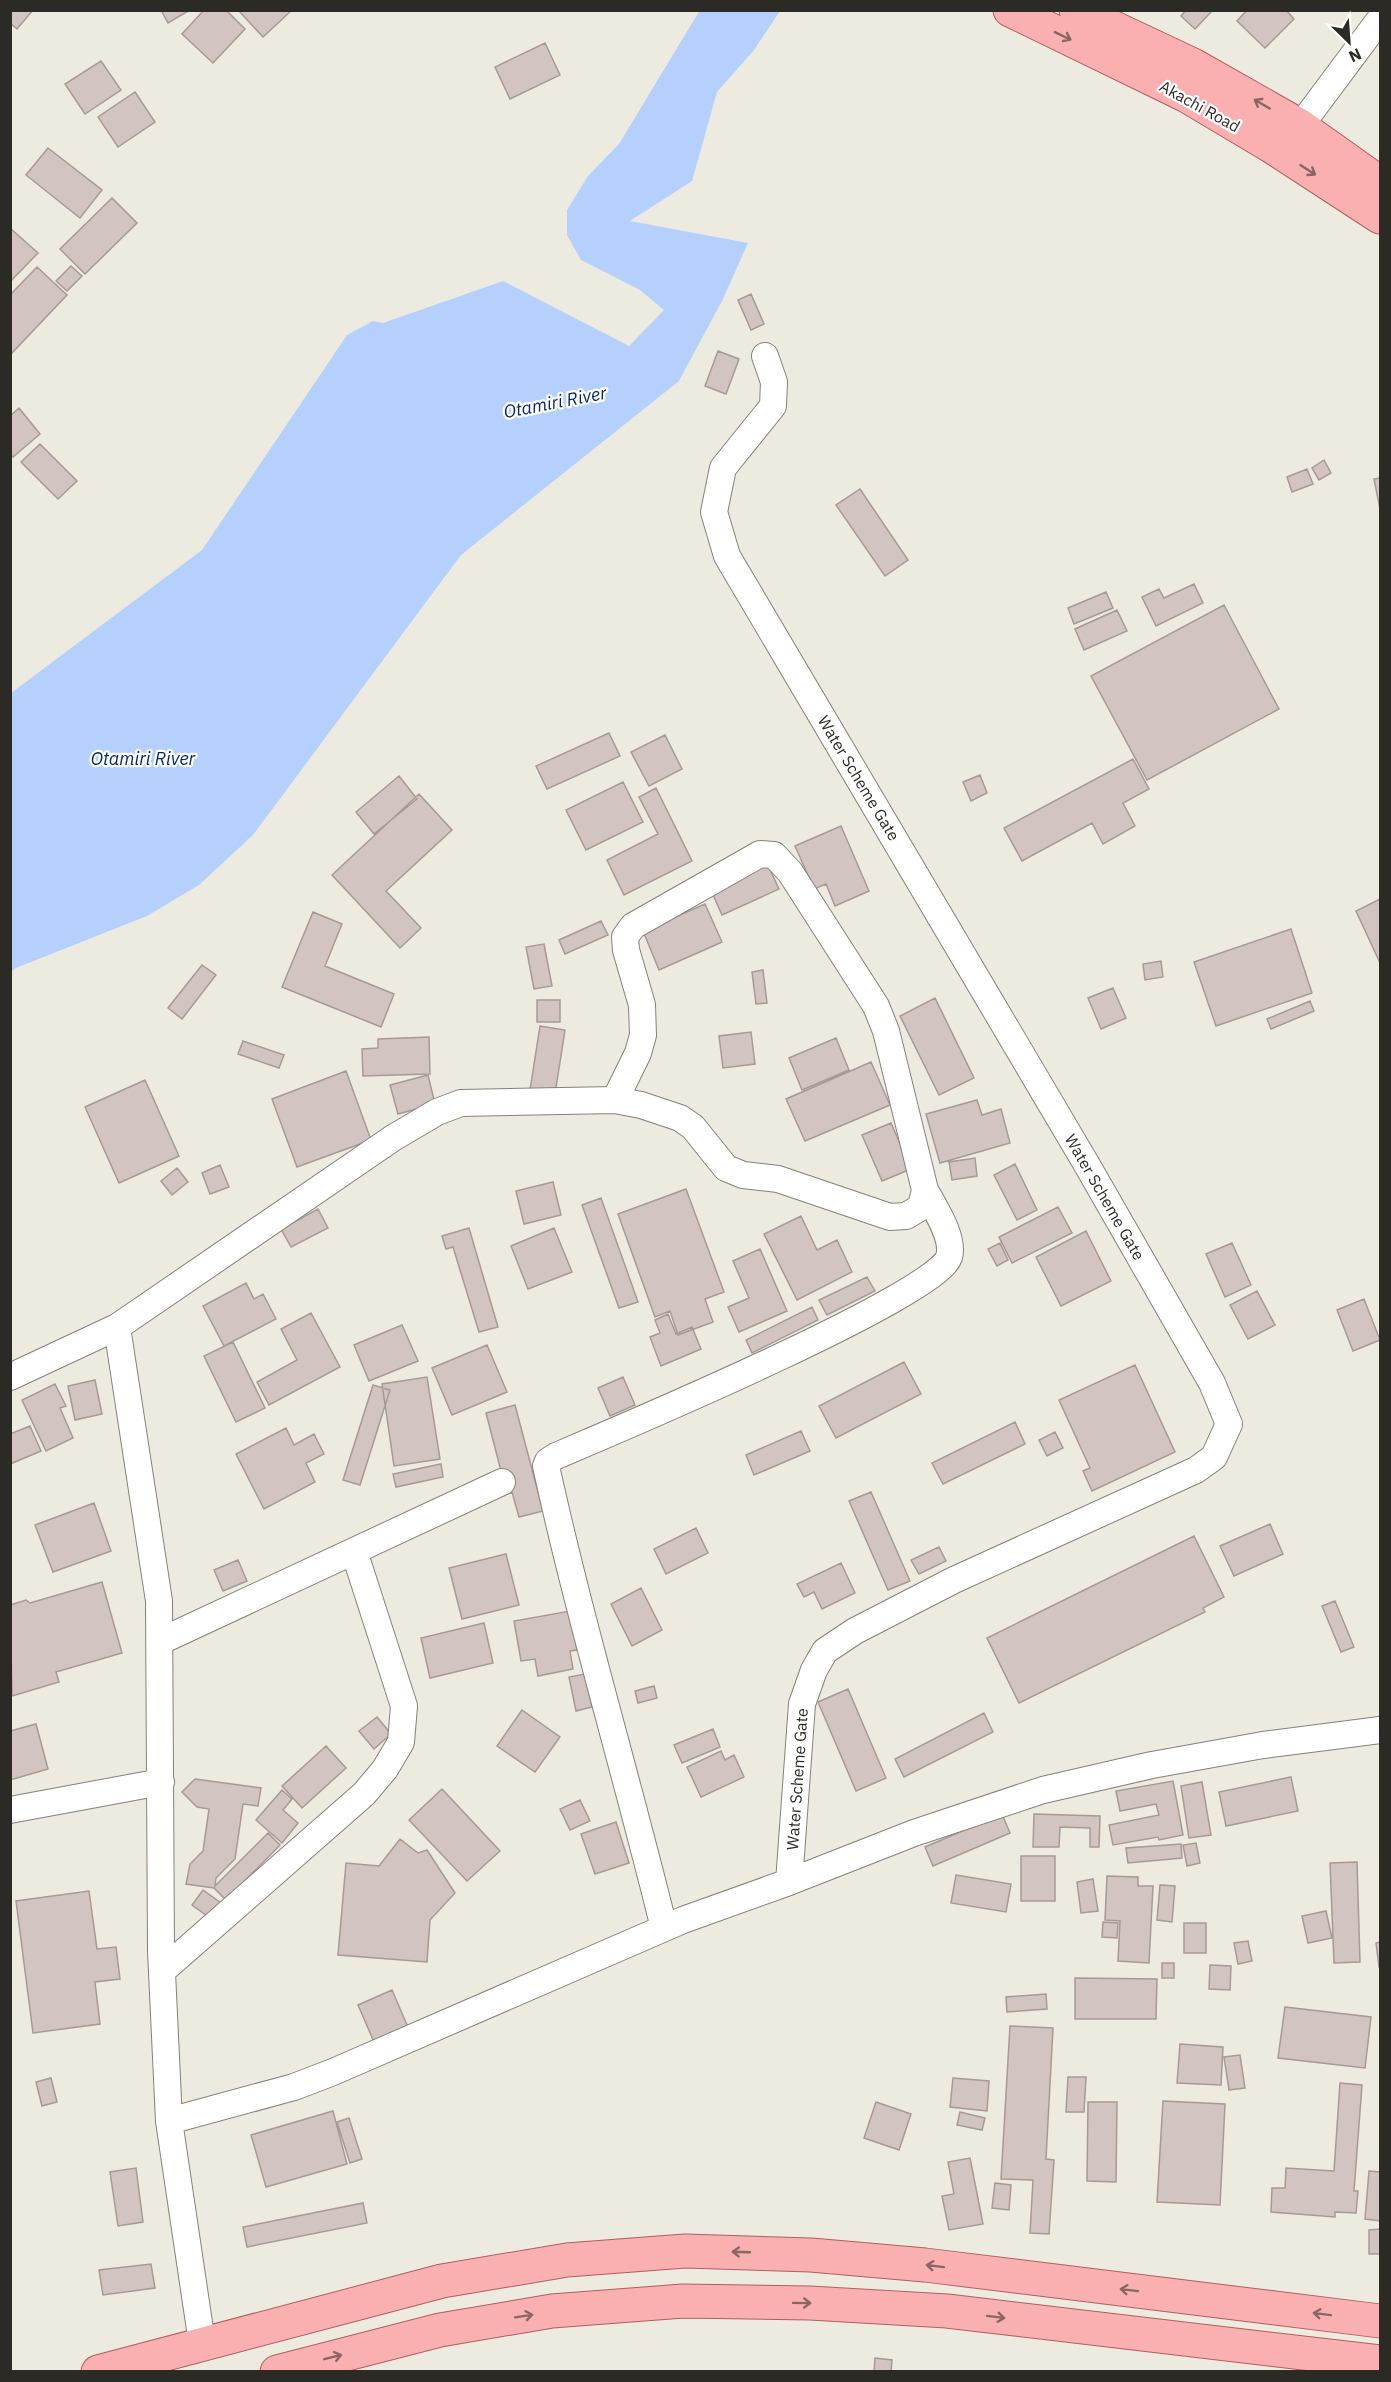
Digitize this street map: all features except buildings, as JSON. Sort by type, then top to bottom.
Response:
[{"type":"main road","name":"Akachi Road","points":[[1010,10],[1187,96],[1281,152],[1380,217]]},
{"type":"main road","name":"Akachi Road","points":[[1095,14],[1193,65],[1300,126],[1380,183]]},
{"type":"main road","points":[[98,2372],[442,2281],[567,2260],[686,2251],[811,2255],[925,2265],[1380,2321]]},
{"type":"main road","points":[[277,2372],[440,2330],[552,2311],[683,2301],[810,2303],[947,2311],[1380,2362]]},
{"type":"street","points":[[1281,152],[1380,19]]},
{"type":"street","name":"Water Scheme Gate","points":[[765,356],[774,382],[773,406],[723,468],[714,512],[727,556],[1087,1165],[1212,1383],[1229,1424],[1214,1456],[1196,1470],[954,1580],[855,1631],[825,1651],[814,1670],[802,1704],[789,1882]]},
{"type":"street","points":[[615,1100],[638,1053],[643,1035],[642,1005],[626,950],[625,937],[633,926],[760,854],[774,855],[790,872],[876,1006],[886,1031],[924,1190],[942,1222],[948,1241],[949,1257],[941,1269],[929,1278],[802,1346],[548,1461],[546,1466],[579,1606],[630,1787],[664,1928]]},
{"type":"street","points":[[10,1377],[117,1327],[393,1138],[437,1112],[461,1103],[615,1100],[641,1105],[680,1118],[693,1127],[726,1168],[743,1175],[778,1179],[890,1217],[906,1216],[921,1207],[924,1190]]},
{"type":"street","points":[[117,1327],[158,1590],[161,1641],[162,1971],[169,2121],[202,2343]]},
{"type":"street","points":[[161,1641],[502,1482]]},
{"type":"street","points":[[162,1971],[364,1794],[385,1769],[400,1742],[404,1706],[354,1551]]},
{"type":"street","points":[[169,2121],[294,2087],[664,1928],[914,1833],[1043,1790],[1152,1765],[1263,1745],[1380,1730]]},
{"type":"street","points":[[10,1810],[161,1782]]},
{"type":"water","name":"Otamiri River","points":[[700,10],[780,11],[754,50],[717,92],[692,181],[630,221],[748,243],[723,299],[679,381],[461,555],[253,835],[199,885],[147,916],[11,972],[11,693],[202,550],[347,335],[373,321],[383,323],[503,281],[629,346],[664,310],[640,290],[581,260],[567,235],[567,210],[588,176],[619,144]]}]
